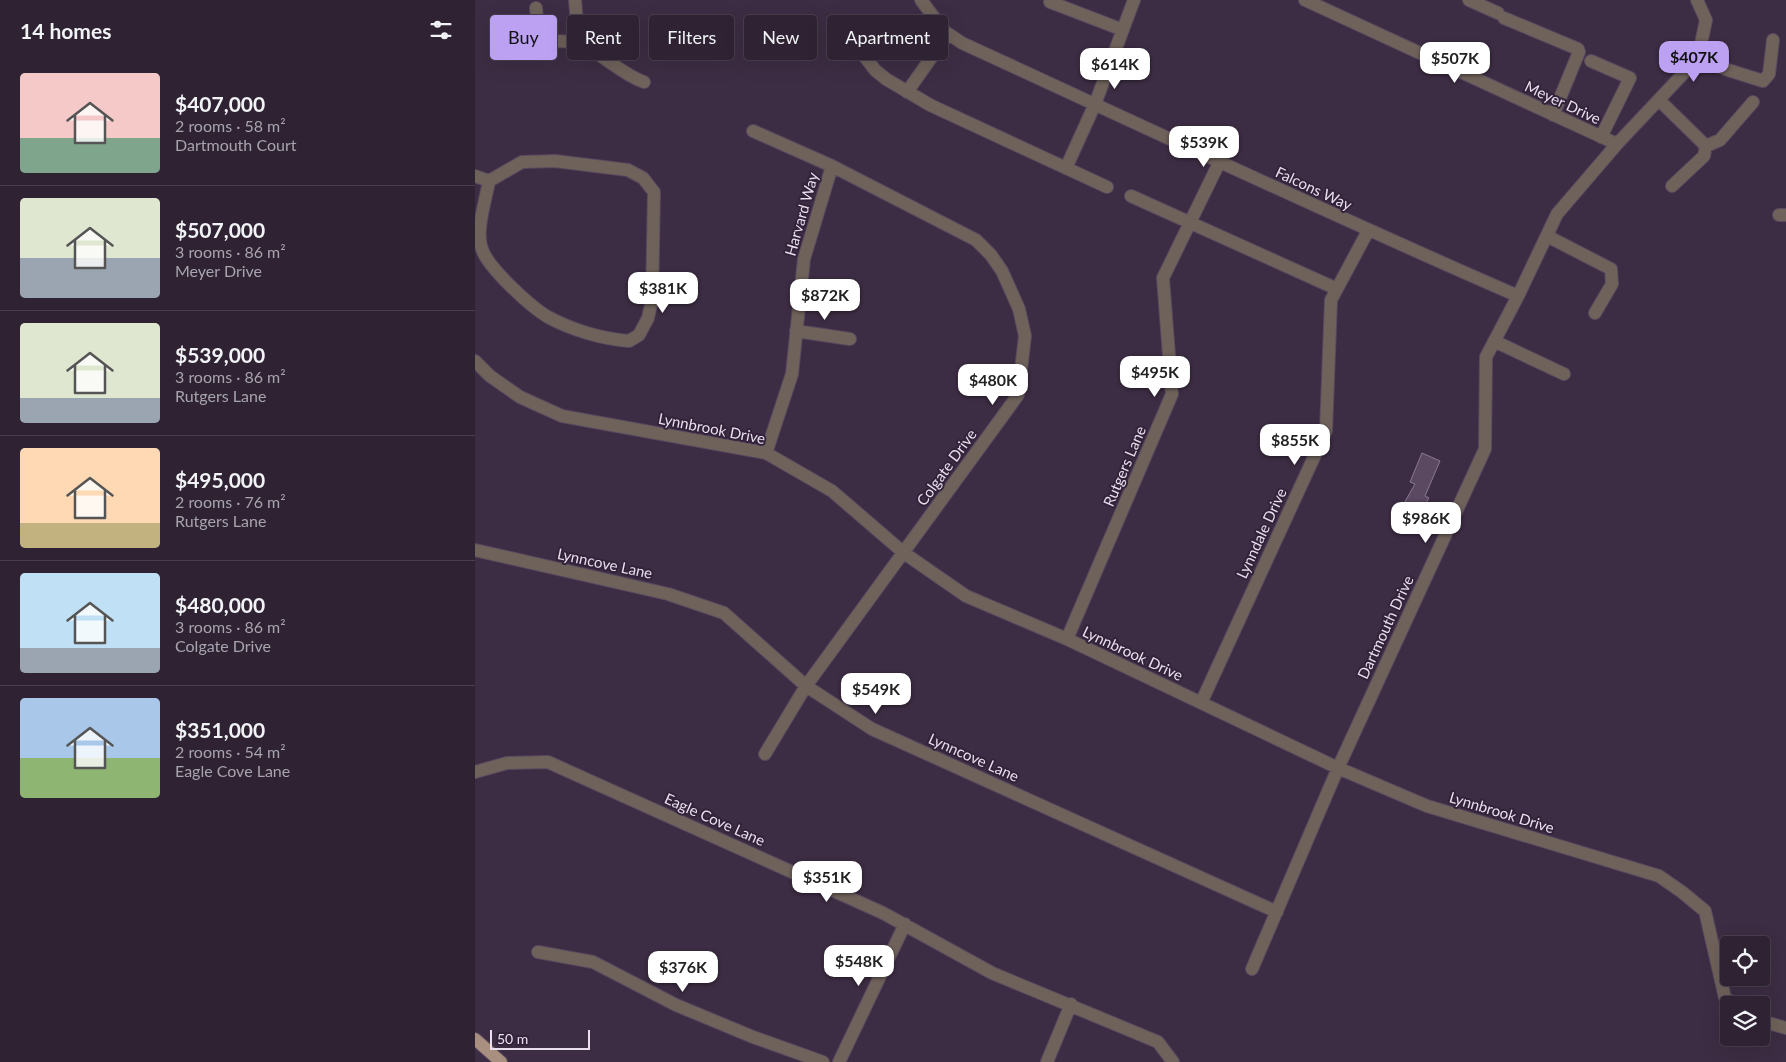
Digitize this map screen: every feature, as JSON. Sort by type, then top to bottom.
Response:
[{"type":"main road","points":[[475,1040],[501,1062]]},
{"type":"street","points":[[575,0],[576,15]]},
{"type":"street","name":"Falcons Way","points":[[921,0],[933,15]]},
{"type":"street","points":[[1066,168],[1095,104],[1134,0]]},
{"type":"street","name":"Meyer Drive","points":[[1306,0],[1617,144]]},
{"type":"street","points":[[1469,0],[1578,49],[1579,52],[1553,115]]},
{"type":"street","points":[[1697,0],[1706,20],[1697,58],[1763,81],[1769,74],[1773,40]]},
{"type":"street","points":[[1050,2],[1123,30]]},
{"type":"street","points":[[536,8],[538,28],[544,35],[551,41],[567,41]]},
{"type":"street","name":"Falcons Way","points":[[948,34],[962,43],[1368,231],[1518,296]]},
{"type":"street","name":"Dartmouth Drive","points":[[1252,969],[1338,768],[1485,449],[1485,357],[1518,296],[1557,214],[1617,144],[1697,58]]},
{"type":"street","points":[[604,60],[622,72],[644,82]]},
{"type":"street","points":[[867,60],[875,70],[929,105],[1107,187]]},
{"type":"street","points":[[907,92],[930,60]]},
{"type":"street","points":[[1591,61],[1629,78],[1601,137]]},
{"type":"street","points":[[1659,100],[1706,146]]},
{"type":"street","points":[[1706,146],[1720,140],[1753,102]]},
{"type":"street","name":"Colgate Drive","points":[[753,131],[832,166],[976,240],[991,255],[1002,271],[1019,310],[1025,336],[1018,395],[807,686],[765,754]]},
{"type":"street","points":[[1672,186],[1704,156],[1706,146]]},
{"type":"street","name":"Rutgers Lane","points":[[1067,639],[1172,394],[1163,278],[1220,161]]},
{"type":"street","points":[[475,176],[489,181],[522,162],[604,166],[628,170],[643,178],[654,192],[652,290],[648,318],[639,334],[629,341],[591,334],[547,316],[510,286],[491,264],[481,248],[481,222],[489,181]]},
{"type":"street","name":"Harvard Way","points":[[766,453],[792,374],[804,259],[832,166]]},
{"type":"street","points":[[1131,196],[1337,289]]},
{"type":"street","name":"Lynndale Drive","points":[[1201,702],[1325,432],[1331,300],[1368,231]]},
{"type":"street","points":[[1547,236],[1611,269],[1611,284],[1595,313]]},
{"type":"street","points":[[796,331],[850,339]]},
{"type":"street","points":[[1494,341],[1563,374]]},
{"type":"street","name":"Lynnbrook Drive","points":[[475,362],[490,376],[520,397],[562,416],[766,453],[832,491],[904,553],[966,596],[1067,639],[1338,768],[1427,806],[1659,876],[1705,911],[1725,996]]},
{"type":"street","name":"Lynncove Lane","points":[[475,550],[668,594],[724,613],[807,686],[872,729],[1277,912]]},
{"type":"street","name":"Eagle Cove Lane","points":[[475,772],[507,762],[548,762],[905,924],[992,972],[1158,1042],[1173,1062]]},
{"type":"street","points":[[839,1062],[905,924]]},
{"type":"street","points":[[538,952],[593,962],[676,1005],[753,1037],[823,1062]]},
{"type":"street","points":[[1047,1062],[1071,1004]]},
{"type":"street","points":[[1770,1023],[1786,1028]]},
{"type":"building","points":[[1422,453],[1440,461],[1425,496],[1429,498],[1414,523],[1398,514],[1415,484],[1410,482]]}]
